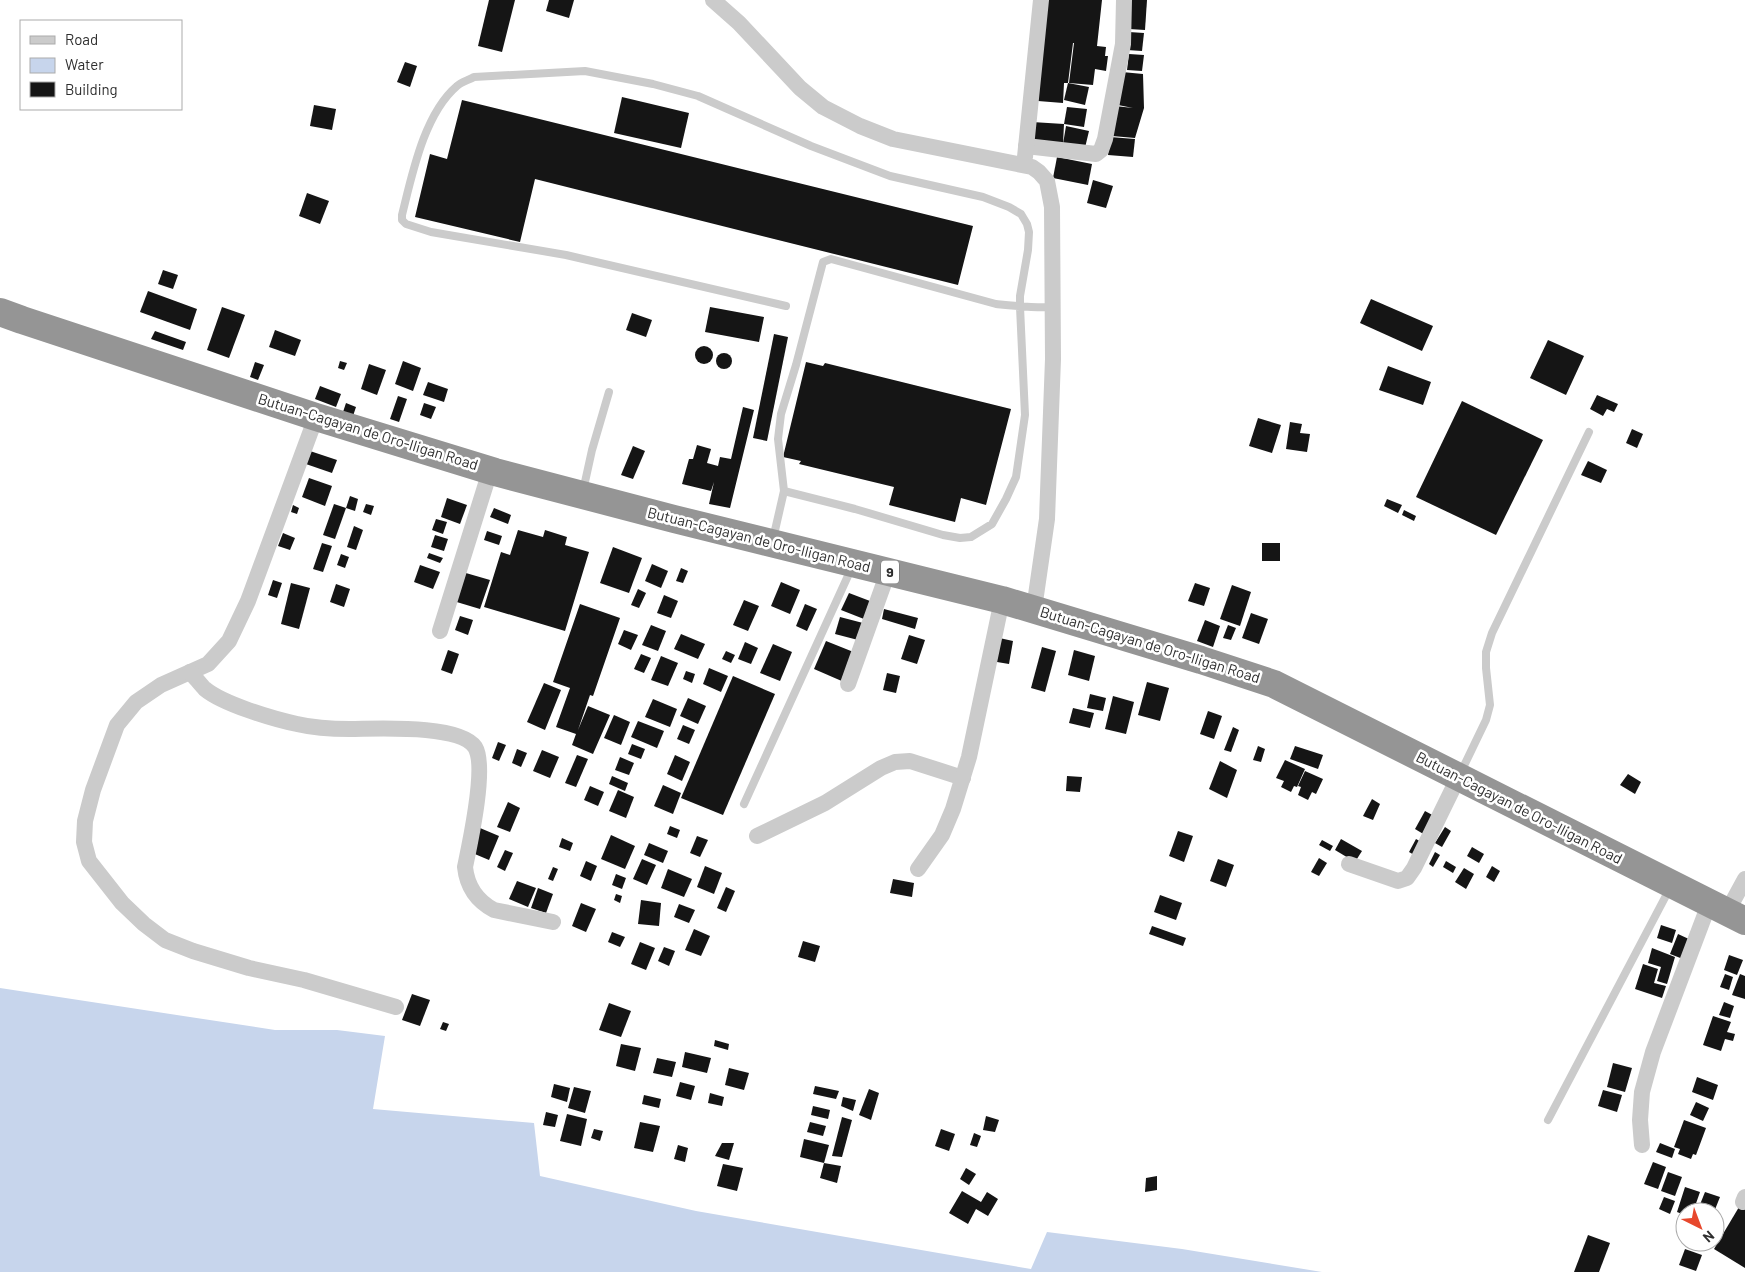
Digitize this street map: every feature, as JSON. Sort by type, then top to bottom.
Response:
[{"type":"highway","name":"Butuan-Cagayan de Oro-Iligan Road","points":[[0,312],[490,471],[1002,600],[1202,660],[1274,684],[1727,912]]},
{"type":"street","points":[[713,0],[739,23],[800,88],[823,107],[860,126],[893,139],[1032,167],[1047,181],[1050,193],[1052,230],[1053,360],[1048,519],[1034,609]]},
{"type":"street","points":[[1025,165],[1041,0]]},
{"type":"street","points":[[1026,146],[1096,154],[1101,150],[1106,139],[1123,44],[1124,0]]},
{"type":"street","points":[[316,416],[248,601],[229,642],[208,664],[161,685],[136,702],[116,725],[93,790],[85,821],[84,842],[89,860],[122,903],[144,924],[165,940],[249,968],[304,980],[396,1007]]},
{"type":"street","points":[[440,631],[490,471]]},
{"type":"street","points":[[848,684],[888,572]]},
{"type":"street","points":[[918,869],[942,835],[963,778],[969,758],[1002,600]]},
{"type":"street","points":[[190,672],[206,689],[223,700],[297,724],[349,729],[407,728],[458,736],[475,746],[479,759],[479,792],[465,867],[466,878],[472,890],[487,906],[494,910],[553,922]]},
{"type":"street","points":[[757,836],[825,803],[895,762],[910,761],[963,778]]},
{"type":"street","points":[[1349,864],[1398,881],[1407,878],[1414,868],[1459,776]]},
{"type":"street","points":[[1642,1145],[1640,1120],[1642,1092],[1653,1052],[1745,879]]},
{"type":"lane","points":[[784,491],[960,538],[970,537],[992,524],[1016,477],[1025,415],[1020,296],[1028,250],[1029,232],[1021,214],[983,196],[890,176],[811,146],[698,96],[653,84],[585,71],[474,77],[458,85],[436,110],[416,162],[402,216],[402,220],[406,224],[431,232],[566,255],[786,306]]},
{"type":"lane","points":[[772,543],[784,491],[778,439],[781,414],[823,262],[831,260],[996,304],[1020,307],[1052,307]]},
{"type":"lane","points":[[582,495],[592,450],[609,392]]},
{"type":"lane","points":[[1459,776],[1486,720],[1490,705],[1486,652],[1492,632],[1589,432]]},
{"type":"lane","points":[[744,804],[853,563]]},
{"type":"lane","points":[[1548,1120],[1672,885]]},
{"type":"water","points":[[0,988],[275,1030],[337,1030],[385,1036],[373,1109],[534,1123],[540,1176],[696,1211],[1031,1269],[1047,1232],[1182,1249],[1322,1272],[0,1272]]},
{"type":"building","points":[[489,0],[515,0],[502,52],[478,46]]},
{"type":"building","points":[[549,0],[574,0],[569,18],[546,11]]},
{"type":"building","points":[[1044,0],[1102,0],[1097,46],[1106,47],[1105,56],[1108,56],[1106,71],[1095,69],[1093,85],[1069,83],[1073,43],[1068,83],[1064,83],[1063,103],[1038,101]]},
{"type":"building","points":[[1131,0],[1147,0],[1145,30],[1129,29]]},
{"type":"building","points":[[1129,32],[1144,33],[1142,51],[1127,50]]},
{"type":"building","points":[[1129,54],[1144,55],[1142,71],[1127,70]]},
{"type":"building","points":[[405,62],[417,66],[410,87],[397,82]]},
{"type":"building","points":[[1122,72],[1143,74],[1144,108],[1135,138],[1112,136],[1115,106],[1133,108],[1118,105]]},
{"type":"building","points":[[1068,83],[1089,87],[1085,105],[1064,100]]},
{"type":"building","points":[[622,97],[689,113],[681,148],[614,133]]},
{"type":"building","points":[[462,100],[973,226],[958,285],[535,179],[520,242],[415,217],[430,154],[447,159]]},
{"type":"building","points":[[314,105],[336,109],[332,130],[310,126]]},
{"type":"building","points":[[1067,107],[1087,109],[1084,127],[1064,124]]},
{"type":"building","points":[[1032,122],[1064,124],[1063,144],[1066,126],[1089,131],[1084,152],[1030,142]]},
{"type":"building","points":[[1110,137],[1135,139],[1133,157],[1108,155]]},
{"type":"building","points":[[1057,157],[1092,164],[1088,185],[1053,178]]},
{"type":"building","points":[[1093,180],[1113,186],[1106,208],[1087,203]]},
{"type":"building","points":[[307,193],[329,201],[320,224],[299,216]]},
{"type":"building","points":[[163,270],[178,275],[173,289],[158,284]]},
{"type":"building","points":[[148,291],[197,309],[190,330],[140,312]]},
{"type":"building","points":[[1371,299],[1433,326],[1422,351],[1360,323]]},
{"type":"building","points":[[222,307],[245,315],[229,358],[207,350]]},
{"type":"building","points":[[710,307],[764,317],[759,342],[705,332]]},
{"type":"building","points":[[632,313],[652,320],[646,337],[626,330]]},
{"type":"building","points":[[275,330],[301,340],[295,356],[269,347]]},
{"type":"building","points":[[155,331],[186,342],[183,350],[151,339]]},
{"type":"building","points":[[774,334],[788,337],[767,441],[753,438]]},
{"type":"building","points":[[1548,340],[1584,356],[1566,395],[1530,378]]},
{"type":"building","points":[[704,346],[710,349],[713,355],[710,361],[704,364],[698,361],[695,355],[698,349]]},
{"type":"building","points":[[721,353],[727,353],[732,358],[730,367],[721,369],[716,364],[716,358]]},
{"type":"building","points":[[340,361],[347,363],[344,370],[338,368]]},
{"type":"building","points":[[403,361],[421,368],[413,391],[395,384]]},
{"type":"building","points":[[255,362],[264,365],[258,380],[250,377]]},
{"type":"building","points":[[806,362],[823,366],[825,363],[1011,409],[986,505],[961,498],[955,522],[889,505],[894,487],[799,464],[801,461],[783,457]]},
{"type":"building","points":[[369,364],[386,370],[377,395],[361,389]]},
{"type":"building","points":[[1388,366],[1431,382],[1423,405],[1379,390]]},
{"type":"building","points":[[428,382],[448,389],[444,402],[423,395]]},
{"type":"building","points":[[320,386],[341,394],[336,407],[315,399]]},
{"type":"building","points":[[1597,395],[1618,404],[1614,412],[1607,409],[1603,416],[1590,409]]},
{"type":"building","points":[[398,396],[407,399],[399,422],[390,419]]},
{"type":"building","points":[[1462,401],[1543,440],[1496,535],[1416,497]]},
{"type":"building","points":[[346,403],[356,407],[352,419],[342,415]]},
{"type":"building","points":[[424,403],[436,407],[431,419],[420,415]]},
{"type":"building","points":[[743,407],[754,410],[730,508],[709,504],[714,482],[711,491],[682,484],[689,459],[693,459],[697,445],[711,449],[707,463],[718,466],[720,457],[731,459]]},
{"type":"building","points":[[1258,418],[1281,425],[1272,453],[1249,446]]},
{"type":"building","points":[[1290,422],[1302,424],[1300,433],[1310,434],[1307,452],[1286,449]]},
{"type":"building","points":[[1632,429],[1643,434],[1637,448],[1626,443]]},
{"type":"building","points":[[633,446],[645,451],[633,479],[621,475]]},
{"type":"building","points":[[307,450],[337,460],[332,473],[303,463]]},
{"type":"building","points":[[1588,461],[1607,470],[1601,483],[1581,475]]},
{"type":"building","points":[[309,478],[332,486],[325,506],[302,497]]},
{"type":"building","points":[[350,496],[358,499],[355,511],[346,508]]},
{"type":"building","points":[[447,498],[467,505],[460,524],[441,517]]},
{"type":"building","points":[[1387,499],[1402,505],[1398,513],[1384,506]]},
{"type":"building","points":[[334,504],[346,508],[335,539],[323,535]]},
{"type":"building","points":[[366,504],[374,506],[371,515],[363,512]]},
{"type":"building","points":[[293,505],[299,508],[297,514],[291,512]]},
{"type":"building","points":[[494,508],[511,515],[508,524],[490,517]]},
{"type":"building","points":[[1404,510],[1416,516],[1414,521],[1402,515]]},
{"type":"building","points":[[436,519],[447,522],[443,534],[432,530]]},
{"type":"building","points":[[354,526],[363,530],[356,550],[347,547]]},
{"type":"building","points":[[518,530],[543,537],[545,530],[567,537],[565,545],[589,552],[565,631],[484,607],[501,552],[510,555]]},
{"type":"building","points":[[487,531],[502,536],[499,545],[484,540]]},
{"type":"building","points":[[283,533],[295,538],[290,550],[278,546]]},
{"type":"building","points":[[435,535],[448,539],[444,551],[431,547]]},
{"type":"building","points":[[322,543],[332,546],[323,572],[313,569]]},
{"type":"building","points":[[1262,543],[1280,543],[1280,561],[1262,561]]},
{"type":"building","points":[[613,547],[642,558],[629,593],[600,583]]},
{"type":"building","points":[[429,553],[443,558],[440,563],[427,558]]},
{"type":"building","points":[[341,554],[349,557],[345,568],[337,565]]},
{"type":"building","points":[[652,564],[668,571],[661,588],[645,581]]},
{"type":"building","points":[[420,565],[440,572],[433,589],[414,582]]},
{"type":"building","points":[[681,568],[688,571],[683,583],[676,581]]},
{"type":"building","points":[[459,571],[490,580],[480,609],[450,600]]},
{"type":"building","points":[[273,580],[282,583],[277,598],[268,595]]},
{"type":"building","points":[[781,582],[800,590],[790,614],[771,606]]},
{"type":"building","points":[[291,583],[310,588],[299,629],[281,624]]},
{"type":"building","points":[[1195,583],[1210,588],[1204,606],[1188,601]]},
{"type":"building","points":[[336,584],[350,589],[344,607],[330,602]]},
{"type":"building","points":[[1232,585],[1251,592],[1240,626],[1220,619]]},
{"type":"building","points":[[638,589],[646,593],[639,608],[631,605]]},
{"type":"building","points":[[849,593],[870,601],[869,621],[841,610]]},
{"type":"building","points":[[664,595],[678,601],[671,618],[657,613]]},
{"type":"building","points":[[744,600],[759,606],[748,631],[733,625]]},
{"type":"building","points":[[580,604],[620,618],[593,696],[590,695],[578,730],[588,706],[610,715],[593,754],[572,745],[576,734],[556,727],[570,688],[553,682]]},
{"type":"building","points":[[805,604],[817,609],[807,631],[796,626]]},
{"type":"building","points":[[884,609],[918,618],[915,629],[882,619]]},
{"type":"building","points":[[1251,613],[1268,619],[1259,644],[1242,638]]},
{"type":"building","points":[[460,616],[473,620],[468,635],[455,630]]},
{"type":"building","points":[[840,617],[863,623],[858,640],[835,634]]},
{"type":"building","points":[[1205,620],[1220,626],[1213,647],[1197,641]]},
{"type":"building","points":[[651,625],[666,631],[658,651],[642,645]]},
{"type":"building","points":[[1228,625],[1236,628],[1231,640],[1223,638]]},
{"type":"building","points":[[624,630],[638,635],[631,650],[618,644]]},
{"type":"building","points":[[681,634],[705,644],[698,659],[674,649]]},
{"type":"building","points":[[909,635],[925,640],[917,664],[901,659]]},
{"type":"building","points":[[995,637],[1013,641],[1009,664],[991,661]]},
{"type":"building","points":[[826,641],[856,653],[844,682],[814,669]]},
{"type":"building","points":[[745,642],[758,648],[751,664],[738,659]]},
{"type":"building","points":[[773,644],[792,652],[780,681],[760,673]]},
{"type":"building","points":[[1042,647],[1056,651],[1045,692],[1031,688]]},
{"type":"building","points":[[448,650],[459,654],[452,674],[441,670]]},
{"type":"building","points":[[1074,650],[1095,656],[1089,681],[1068,675]]},
{"type":"building","points":[[726,651],[735,655],[731,663],[722,659]]},
{"type":"building","points":[[641,654],[651,658],[644,673],[634,669]]},
{"type":"building","points":[[661,656],[678,663],[668,686],[651,680]]},
{"type":"building","points":[[709,668],[728,676],[721,692],[703,684]]},
{"type":"building","points":[[686,671],[695,674],[692,683],[683,679]]},
{"type":"building","points":[[887,673],[900,676],[896,693],[883,690]]},
{"type":"building","points":[[733,676],[775,694],[723,815],[681,798]]},
{"type":"building","points":[[1147,682],[1169,688],[1160,721],[1138,715]]},
{"type":"building","points":[[544,683],[561,690],[545,730],[527,722]]},
{"type":"building","points":[[1090,694],[1106,698],[1103,711],[1087,708]]},
{"type":"building","points":[[1113,696],[1134,702],[1126,734],[1105,729]]},
{"type":"building","points":[[688,698],[706,706],[698,724],[680,716]]},
{"type":"building","points":[[653,699],[677,709],[670,727],[645,717]]},
{"type":"building","points":[[1073,708],[1094,713],[1090,728],[1069,723]]},
{"type":"building","points":[[1208,711],[1222,716],[1214,739],[1200,734]]},
{"type":"building","points":[[614,715],[630,722],[621,745],[604,738]]},
{"type":"building","points":[[638,721],[664,731],[657,748],[631,737]]},
{"type":"building","points":[[683,725],[695,730],[689,744],[677,739]]},
{"type":"building","points":[[1233,727],[1239,730],[1231,752],[1224,750]]},
{"type":"building","points":[[498,742],[506,745],[499,761],[492,758]]},
{"type":"building","points":[[632,744],[645,749],[641,759],[628,754]]},
{"type":"building","points":[[1258,746],[1265,749],[1261,762],[1253,760]]},
{"type":"building","points":[[1295,746],[1323,755],[1318,769],[1290,759]]},
{"type":"building","points":[[517,749],[527,753],[521,767],[512,763]]},
{"type":"building","points":[[542,750],[559,757],[550,778],[533,771]]},
{"type":"building","points":[[577,755],[588,759],[576,787],[565,783]]},
{"type":"building","points":[[675,755],[690,762],[682,781],[667,774]]},
{"type":"building","points":[[620,757],[634,763],[629,775],[615,770]]},
{"type":"building","points":[[1285,760],[1305,769],[1297,787],[1294,786],[1291,792],[1281,787],[1284,781],[1276,778]]},
{"type":"building","points":[[1220,761],[1237,770],[1227,798],[1209,789]]},
{"type":"building","points":[[1305,771],[1323,779],[1316,794],[1312,792],[1308,800],[1298,795],[1301,787],[1298,786]]},
{"type":"building","points":[[1628,774],[1641,782],[1635,794],[1620,785]]},
{"type":"building","points":[[612,776],[628,783],[625,791],[609,784]]},
{"type":"building","points":[[1067,776],[1082,777],[1080,792],[1066,791]]},
{"type":"building","points":[[663,785],[681,793],[673,814],[654,806]]},
{"type":"building","points":[[590,786],[604,792],[598,806],[584,800]]},
{"type":"building","points":[[618,790],[634,797],[626,818],[609,811]]},
{"type":"building","points":[[1372,799],[1380,804],[1373,820],[1363,816]]},
{"type":"building","points":[[508,802],[520,808],[510,832],[497,827]]},
{"type":"building","points":[[1425,811],[1436,817],[1425,835],[1415,829]]},
{"type":"building","points":[[670,826],[680,830],[677,838],[667,834]]},
{"type":"building","points":[[1445,827],[1451,831],[1442,847],[1435,843]]},
{"type":"building","points":[[480,828],[499,836],[489,860],[470,852]]},
{"type":"building","points":[[1178,831],[1193,836],[1184,862],[1169,856]]},
{"type":"building","points":[[611,835],[635,846],[625,869],[601,859]]},
{"type":"building","points":[[697,836],[708,840],[700,857],[690,853]]},
{"type":"building","points":[[562,838],[573,843],[570,851],[559,847]]},
{"type":"building","points":[[1341,839],[1362,851],[1355,862],[1335,850]]},
{"type":"building","points":[[1416,839],[1423,843],[1416,856],[1409,852]]},
{"type":"building","points":[[1322,840],[1333,846],[1330,851],[1319,845]]},
{"type":"building","points":[[649,843],[668,851],[663,863],[644,855]]},
{"type":"building","points":[[1472,847],[1484,854],[1479,863],[1467,856]]},
{"type":"building","points":[[505,850],[513,853],[505,871],[497,867]]},
{"type":"building","points":[[1435,852],[1440,855],[1433,867],[1429,864]]},
{"type":"building","points":[[1319,858],[1327,863],[1319,876],[1311,872]]},
{"type":"building","points":[[642,859],[656,865],[647,885],[633,879]]},
{"type":"building","points":[[1218,859],[1234,865],[1226,887],[1210,881]]},
{"type":"building","points":[[586,861],[597,866],[591,881],[580,876]]},
{"type":"building","points":[[1446,861],[1456,867],[1453,873],[1443,867]]},
{"type":"building","points":[[705,866],[722,873],[714,894],[697,887]]},
{"type":"building","points":[[1492,866],[1500,871],[1494,882],[1486,877]]},
{"type":"building","points":[[553,867],[558,869],[553,881],[548,879]]},
{"type":"building","points":[[1464,868],[1474,874],[1466,889],[1455,882]]},
{"type":"building","points":[[668,869],[692,879],[684,897],[661,888]]},
{"type":"building","points":[[616,874],[626,878],[622,889],[612,885]]},
{"type":"building","points":[[893,879],[914,883],[912,897],[890,893]]},
{"type":"building","points":[[517,881],[536,888],[528,907],[509,899]]},
{"type":"building","points":[[726,887],[735,891],[726,912],[717,908]]},
{"type":"building","points":[[538,888],[553,894],[546,913],[531,908]]},
{"type":"building","points":[[616,894],[622,896],[620,903],[614,900]]},
{"type":"building","points":[[1160,895],[1182,903],[1176,920],[1154,912]]},
{"type":"building","points":[[641,900],[661,903],[659,926],[638,924]]},
{"type":"building","points":[[581,903],[596,909],[586,932],[572,926]]},
{"type":"building","points":[[679,904],[695,910],[689,923],[674,917]]},
{"type":"building","points":[[1661,925],[1676,930],[1672,943],[1657,938]]},
{"type":"building","points":[[1152,926],[1186,938],[1183,946],[1149,934]]},
{"type":"building","points":[[694,929],[710,936],[701,956],[685,950]]},
{"type":"building","points":[[612,932],[625,937],[620,947],[608,942]]},
{"type":"building","points":[[1678,934],[1691,940],[1683,959],[1670,954]]},
{"type":"building","points":[[803,941],[820,946],[815,962],[798,957]]},
{"type":"building","points":[[640,942],[655,948],[646,970],[631,964]]},
{"type":"building","points":[[664,947],[675,951],[669,966],[658,961]]},
{"type":"building","points":[[1652,948],[1675,957],[1667,984],[1657,981],[1661,967],[1648,963]]},
{"type":"building","points":[[1729,955],[1743,960],[1737,975],[1724,970]]},
{"type":"building","points":[[1643,964],[1658,969],[1654,983],[1666,986],[1662,998],[1635,989]]},
{"type":"building","points":[[1725,974],[1733,977],[1729,990],[1720,987]]},
{"type":"building","points":[[1740,974],[1745,976],[1745,999],[1732,995]]},
{"type":"building","points":[[412,994],[430,1000],[420,1026],[402,1020]]},
{"type":"building","points":[[1724,1002],[1734,1006],[1730,1018],[1719,1015]]},
{"type":"building","points":[[609,1003],[631,1011],[621,1037],[599,1030]]},
{"type":"building","points":[[1713,1016],[1731,1022],[1727,1032],[1735,1034],[1733,1041],[1725,1039],[1721,1051],[1703,1045]]},
{"type":"building","points":[[443,1022],[449,1024],[446,1031],[440,1029]]},
{"type":"building","points":[[715,1040],[729,1044],[728,1050],[714,1046]]},
{"type":"building","points":[[621,1044],[641,1048],[635,1071],[616,1066]]},
{"type":"building","points":[[685,1052],[711,1058],[707,1073],[682,1067]]},
{"type":"building","points":[[657,1058],[676,1062],[672,1077],[653,1073]]},
{"type":"building","points":[[1613,1063],[1632,1068],[1625,1092],[1607,1087]]},
{"type":"building","points":[[729,1068],[749,1073],[744,1090],[725,1085]]},
{"type":"building","points":[[1697,1077],[1718,1085],[1713,1100],[1692,1092]]},
{"type":"building","points":[[680,1082],[695,1086],[691,1100],[676,1096]]},
{"type":"building","points":[[554,1084],[570,1088],[567,1102],[551,1097]]},
{"type":"building","points":[[815,1086],[839,1091],[836,1099],[813,1094]]},
{"type":"building","points":[[574,1087],[591,1091],[585,1113],[568,1108]]},
{"type":"building","points":[[869,1089],[879,1093],[871,1120],[859,1115]]},
{"type":"building","points":[[1603,1090],[1622,1095],[1617,1112],[1598,1106]]},
{"type":"building","points":[[710,1093],[724,1097],[722,1106],[708,1103]]},
{"type":"building","points":[[644,1095],[661,1099],[659,1108],[642,1104]]},
{"type":"building","points":[[843,1097],[856,1100],[853,1111],[841,1106]]},
{"type":"building","points":[[1696,1102],[1709,1108],[1703,1121],[1690,1115]]},
{"type":"building","points":[[813,1106],[830,1110],[828,1119],[811,1115]]},
{"type":"building","points":[[546,1112],[558,1115],[555,1127],[543,1125]]},
{"type":"building","points":[[567,1114],[587,1119],[581,1146],[560,1141]]},
{"type":"building","points":[[986,1116],[999,1120],[995,1132],[983,1130]]},
{"type":"building","points":[[842,1117],[852,1120],[842,1157],[832,1156]]},
{"type":"building","points":[[1684,1120],[1706,1128],[1696,1155],[1693,1154],[1691,1159],[1678,1154],[1680,1149],[1674,1147]]},
{"type":"building","points":[[640,1122],[660,1126],[653,1152],[634,1148]]},
{"type":"building","points":[[810,1122],[826,1126],[823,1136],[807,1132]]},
{"type":"building","points":[[594,1129],[603,1131],[600,1141],[591,1138]]},
{"type":"building","points":[[941,1129],[955,1134],[949,1151],[935,1146]]},
{"type":"building","points":[[974,1133],[981,1136],[977,1147],[970,1145]]},
{"type":"building","points":[[804,1139],[829,1145],[824,1163],[800,1157]]},
{"type":"building","points":[[722,1143],[734,1143],[729,1160],[715,1156]]},
{"type":"building","points":[[1660,1143],[1675,1149],[1672,1158],[1656,1152]]},
{"type":"building","points":[[678,1145],[688,1148],[685,1162],[674,1159]]},
{"type":"building","points":[[1653,1162],[1666,1167],[1658,1189],[1644,1184]]},
{"type":"building","points":[[824,1163],[841,1166],[837,1183],[820,1178]]},
{"type":"building","points":[[723,1164],[743,1168],[737,1191],[717,1186]]},
{"type":"building","points":[[966,1168],[976,1174],[969,1185],[960,1179]]},
{"type":"building","points":[[1668,1172],[1682,1177],[1675,1196],[1661,1191]]},
{"type":"building","points":[[1157,1176],[1157,1190],[1145,1192],[1146,1178]]},
{"type":"building","points":[[1685,1187],[1700,1192],[1696,1202],[1680,1202]]},
{"type":"building","points":[[962,1191],[981,1202],[987,1192],[998,1199],[988,1216],[976,1209],[968,1224],[949,1213]]},
{"type":"building","points":[[1705,1192],[1720,1197],[1718,1202],[1701,1202]]},
{"type":"building","points":[[1664,1197],[1675,1201],[1670,1214],[1659,1209]]},
{"type":"building","points":[[1742,1202],[1745,1204],[1745,1268],[1719,1252],[1725,1252],[1725,1231]]},
{"type":"building","points":[[1588,1235],[1610,1243],[1599,1272],[1574,1272]]},
{"type":"building","points":[[1684,1252],[1694,1252],[1702,1255],[1696,1271],[1679,1265]]}]
